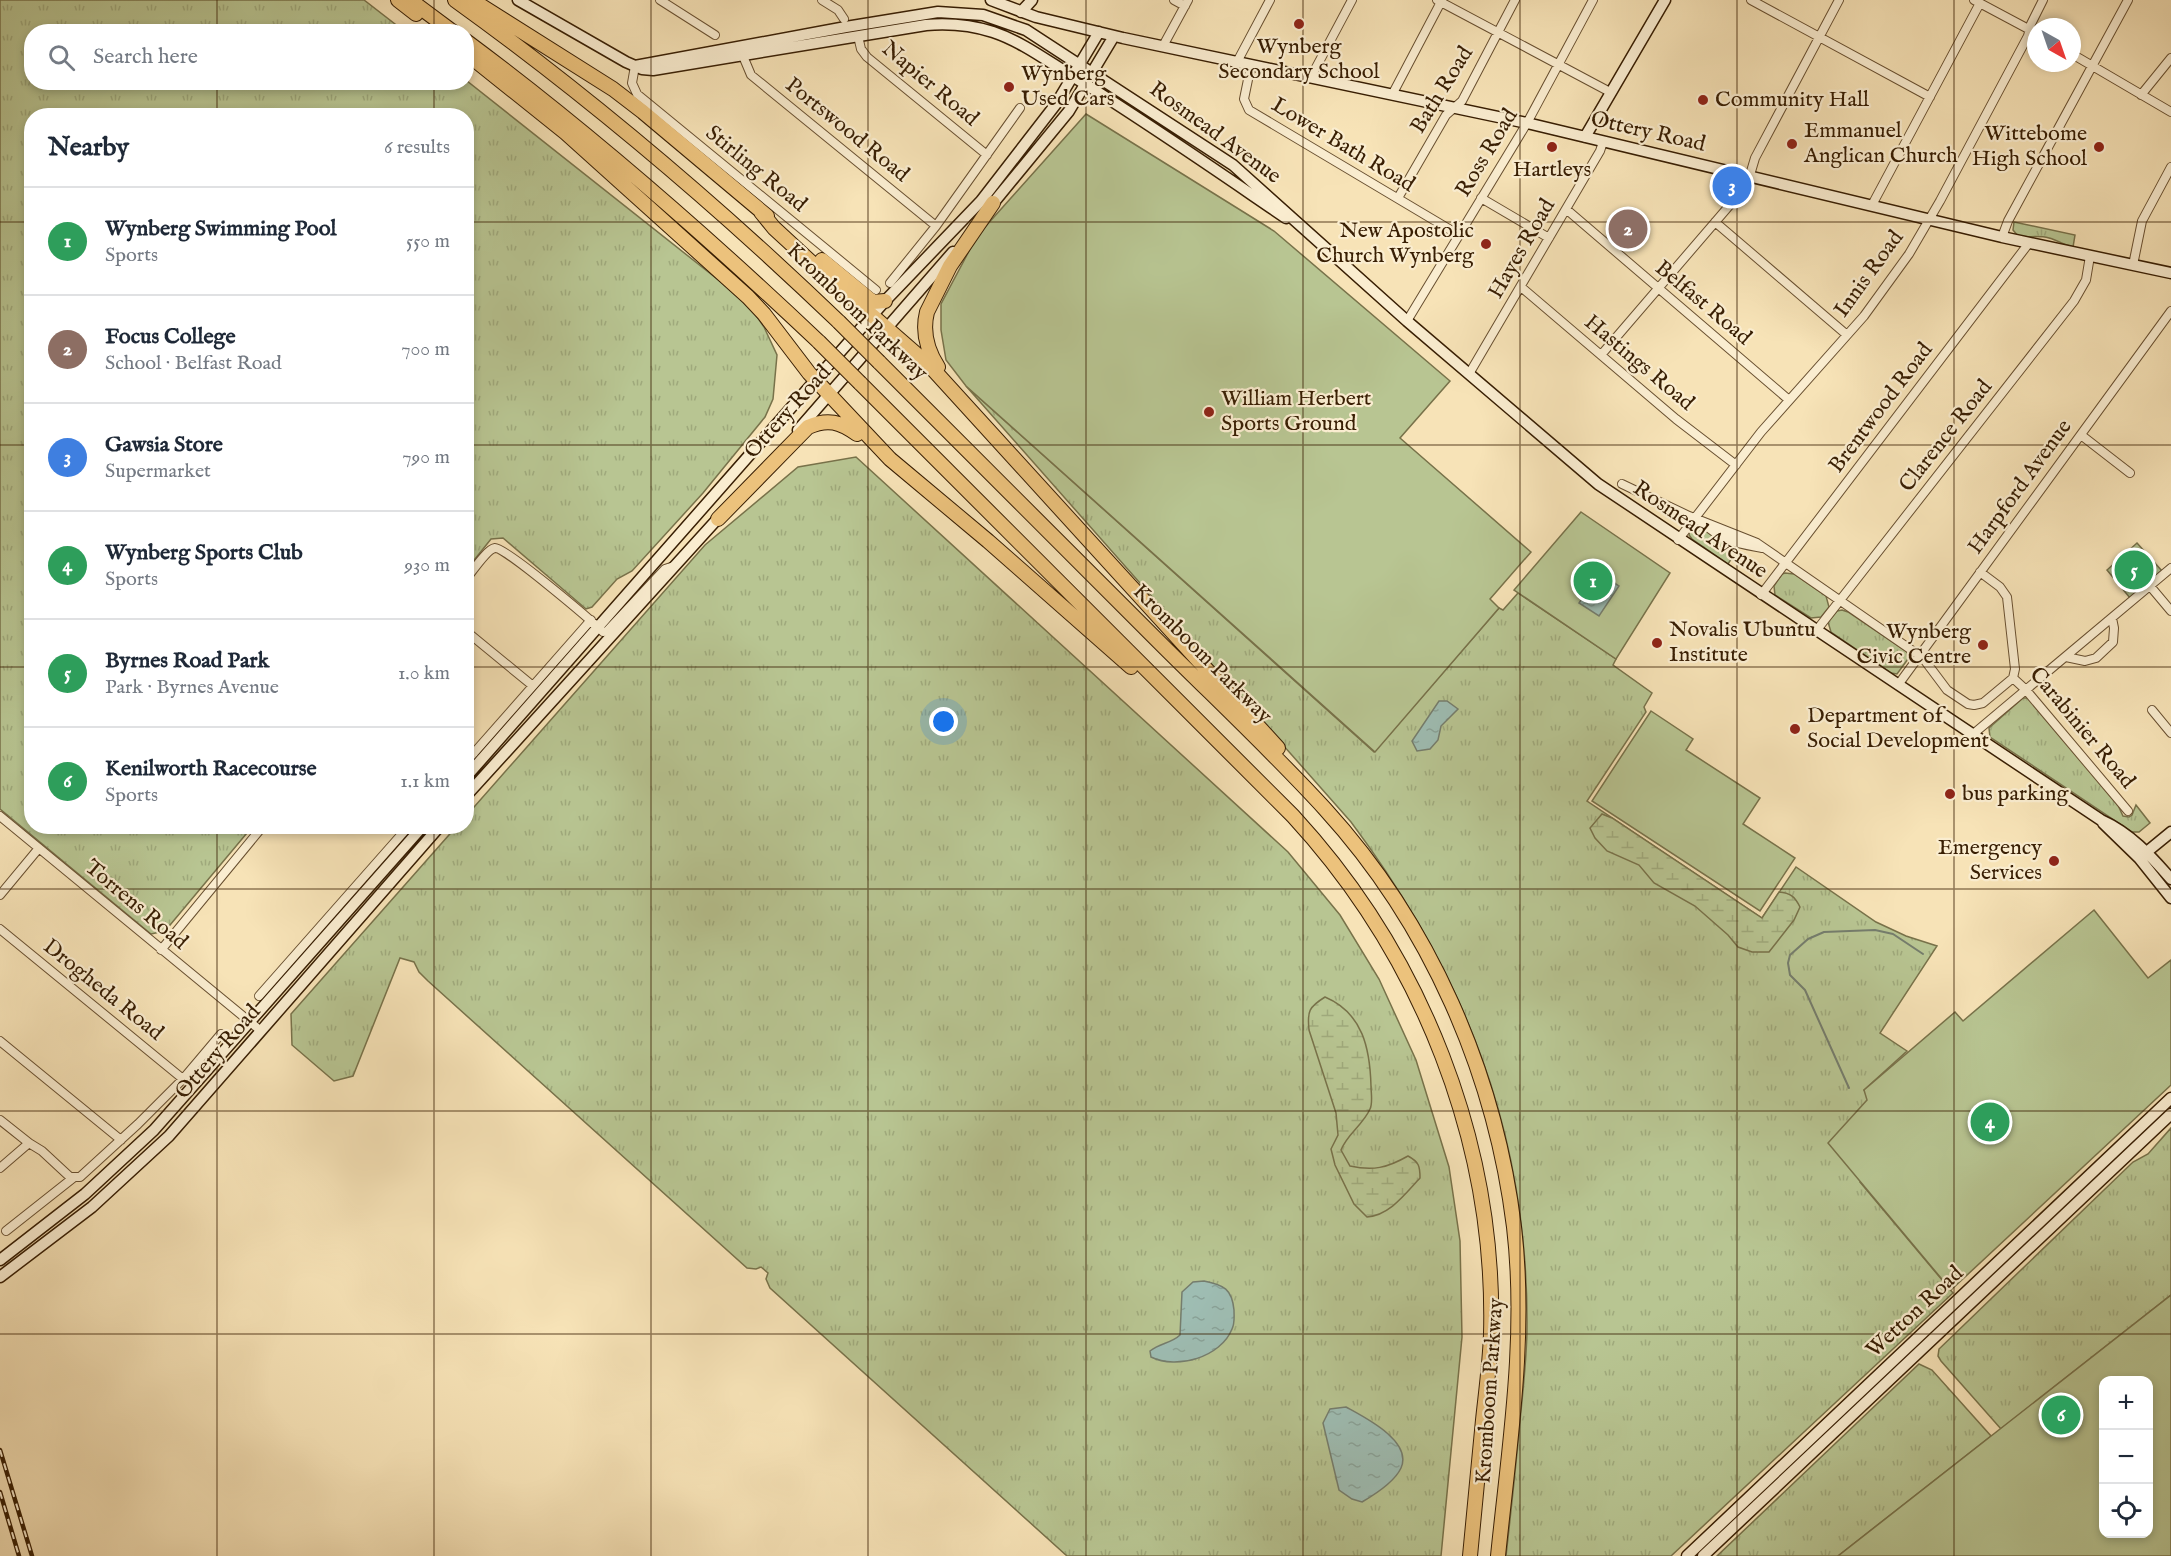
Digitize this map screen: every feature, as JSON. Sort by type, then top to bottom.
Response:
[{"type":"highway","points":[[398,0],[429,24]]},
{"type":"highway","points":[[410,0],[442,24]]},
{"type":"highway","name":"Kromboom Parkway","points":[[456,0],[650,150],[839,321],[1311,794],[1339,825],[1394,897],[1430,958],[1463,1030],[1486,1095],[1498,1138],[1514,1229],[1519,1304],[1515,1387],[1498,1556]]},
{"type":"highway","points":[[472,0],[613,89],[873,302],[885,301]]},
{"type":"highway","name":"Kromboom Parkway","points":[[474,48],[560,114],[656,193],[819,342],[1318,843],[1372,916],[1418,997],[1438,1044],[1460,1106],[1480,1192],[1486,1230],[1491,1336],[1470,1556]]},
{"type":"highway","points":[[474,59],[566,133],[748,297],[816,380],[890,459]]},
{"type":"highway","points":[[956,393],[930,354],[926,341],[925,320],[930,303],[950,266],[993,203]]},
{"type":"highway","points":[[761,212],[774,228],[871,316],[912,349],[956,393],[1296,768],[1306,781],[1311,794]]},
{"type":"highway","points":[[718,519],[808,427],[819,422],[830,421],[844,425],[890,459],[995,547],[1221,745]]},
{"type":"main road","points":[[518,0],[635,66]]},
{"type":"main road","points":[[991,0],[1036,17],[1100,32]]},
{"type":"main road","points":[[1021,12],[1032,0]]},
{"type":"main road","points":[[1585,137],[1665,0]]},
{"type":"main road","name":"Rosmead Avenue","points":[[635,66],[854,25],[947,12],[983,15],[1026,30],[1233,165],[1407,321],[1598,484],[1678,540],[1972,735],[2101,820],[2117,828],[2171,879]]},
{"type":"main road","name":"Rosmead Avenue","points":[[635,66],[653,70],[926,25],[970,26],[1007,38],[1073,77],[1224,175],[1308,234]]},
{"type":"main road","name":"Ottery Road","points":[[474,768],[871,316],[981,201],[1043,121],[1100,32],[1527,123],[2002,237],[2171,273]]},
{"type":"main road","name":"Ottery Road","points":[[474,787],[887,330],[1056,129],[1086,85],[1114,36]]},
{"type":"main road","points":[[2143,855],[2171,832]]},
{"type":"main road","name":"Ottery Road","points":[[0,1260],[67,1210],[126,1157],[181,1101],[416,834]]},
{"type":"main road","name":"Ottery Road","points":[[0,1277],[79,1217],[134,1169],[182,1122],[433,834]]},
{"type":"main road","name":"Rosmead Avenue","points":[[2143,855],[2171,898]]},
{"type":"main road","name":"Wetton Road","points":[[1686,1556],[2171,1098]]},
{"type":"main road","name":"Wetton Road","points":[[1703,1556],[2171,1114]]},
{"type":"street","points":[[660,0],[715,35]]},
{"type":"street","points":[[822,0],[838,10],[844,19]]},
{"type":"street","points":[[1163,46],[1186,3],[1174,0]]},
{"type":"street","points":[[1237,62],[1270,0]]},
{"type":"street","points":[[1311,77],[1352,0]]},
{"type":"street","name":"Bath Road","points":[[1398,198],[1445,116],[1462,101],[1515,0]]},
{"type":"street","name":"Ross Road","points":[[1407,321],[1527,123],[1593,0]]},
{"type":"street","points":[[1751,0],[1930,97]]},
{"type":"street","points":[[1601,355],[1747,185],[1755,158],[1839,0]]},
{"type":"street","name":"Innis Road","points":[[2037,18],[2043,0]]},
{"type":"street","points":[[2002,237],[2008,221],[2128,0]]},
{"type":"street","points":[[1392,94],[1440,1],[1610,92]]},
{"type":"street","points":[[1872,205],[1930,97],[1977,2],[1990,4],[2027,28]]},
{"type":"street","name":"Napier Road","points":[[858,36],[861,49],[867,57],[987,155]]},
{"type":"street","name":"Innis Road","points":[[1678,540],[1697,519],[1736,465],[1789,400],[1864,316],[1909,254],[2027,38]]},
{"type":"street","name":"Portswood Road","points":[[743,56],[752,75],[936,226]]},
{"type":"street","points":[[2141,95],[2171,58]]},
{"type":"street","points":[[2081,59],[2171,112]]},
{"type":"street","name":"Lower Bath Road","points":[[1251,65],[1244,99],[1249,110],[1459,235]]},
{"type":"street","name":"Stirling Road","points":[[635,66],[632,83],[637,94],[876,290]]},
{"type":"street","points":[[890,283],[936,226],[1020,108]]},
{"type":"street","name":"Hayes Road","points":[[1469,374],[1603,142]]},
{"type":"street","points":[[2133,265],[2142,221],[2171,166]]},
{"type":"street","points":[[1481,198],[1550,237]]},
{"type":"street","name":"Belfast Road","points":[[1566,209],[1789,400]]},
{"type":"street","points":[[1716,222],[1847,335]]},
{"type":"street","name":"Brentwood Road","points":[[1761,595],[2029,243]]},
{"type":"street","name":"Clarence Road","points":[[1816,631],[2074,302],[2086,280],[2090,256]]},
{"type":"street","name":"Hastings Road","points":[[1521,287],[1676,419],[1736,465]]},
{"type":"street","name":"Harpford Avenue","points":[[1898,685],[2171,311]]},
{"type":"street","points":[[2080,435],[2130,473]]},
{"type":"street","name":"Rosmead Avenue","points":[[1622,484],[1697,519],[1725,539],[1742,546],[1764,548],[1927,662],[1947,690],[1971,705],[1983,703],[2013,678]]},
{"type":"street","points":[[474,570],[495,548],[505,551],[603,632],[607,631],[665,568],[675,565]]},
{"type":"street","points":[[1972,735],[2171,568]]},
{"type":"street","name":"Carabinier Road","points":[[1980,572],[2000,587],[2007,597],[2015,669],[2013,678],[2026,690],[2128,811]]},
{"type":"street","points":[[2150,586],[2171,611]]},
{"type":"street","points":[[2066,657],[2085,661],[2096,658],[2113,642],[2115,627],[2112,618]]},
{"type":"street","points":[[474,753],[591,620]]},
{"type":"street","points":[[474,638],[533,686]]},
{"type":"street","points":[[2152,710],[2171,733]]},
{"type":"street","name":"Torrens Road","points":[[0,816],[261,1031]]},
{"type":"street","points":[[161,950],[256,834]]},
{"type":"street","points":[[259,996],[402,834]]},
{"type":"street","points":[[0,895],[39,848]]},
{"type":"street","name":"Drogheda Road","points":[[0,929],[183,1079]]},
{"type":"street","points":[[6,1231],[73,1178],[81,1176],[121,1140],[183,1079],[220,1034]]},
{"type":"street","points":[[0,1041],[121,1140]]},
{"type":"street","points":[[0,1120],[42,1151],[73,1178]]},
{"type":"street","points":[[0,1168],[29,1143]]},
{"type":"green space","points":[[0,0],[364,0],[395,24],[24,24],[24,90],[474,90],[474,87],[726,286],[753,311],[764,327],[777,355],[773,399],[765,417],[703,493],[632,571],[617,579],[592,607],[586,609],[503,538],[491,539],[474,560],[474,108],[24,108],[24,829],[0,809]]},
{"type":"green space","name":"William Herbert Sports Ground","points":[[1086,114],[1274,231],[1450,381],[1400,438],[1531,552],[1490,599],[1499,608],[1375,752],[966,386],[946,360],[941,330],[941,304],[977,236]]},
{"type":"green space","points":[[2014,222],[2075,235],[2073,247],[2045,237],[2018,236],[2013,230]]},
{"type":"green space","points":[[966,386],[1374,752],[1499,608],[1503,610],[1518,593],[1616,659],[1613,665],[1652,693],[1644,707],[1646,712],[1587,801],[1762,918],[1796,867],[1876,922],[1906,936],[1937,946],[1880,1033],[1907,1051],[1864,1090],[1906,1141],[1860,1182],[1953,1293],[1671,1556],[1506,1556],[1526,1349],[1524,1255],[1516,1187],[1502,1122],[1482,1059],[1457,998],[1427,938],[1351,822]]},
{"type":"green space","points":[[856,457],[1288,852],[1340,915],[1379,979],[1416,1060],[1449,1167],[1460,1241],[1462,1337],[1441,1556],[1067,1556],[770,1288],[766,1279],[768,1273],[761,1267],[747,1268],[428,981],[419,972],[414,962],[400,958],[353,1076],[334,1081],[292,1045],[291,1014],[450,834],[474,834],[474,807],[705,545],[798,467]]},
{"type":"green space","points":[[1581,512],[1670,573],[1616,659],[1514,590]]},
{"type":"green space","points":[[1701,525],[1739,547],[1728,564],[1692,539],[1689,535],[1690,530]]},
{"type":"green space","points":[[2137,543],[2162,571],[2130,598],[2107,570]]},
{"type":"green space","points":[[1785,573],[1794,574],[1826,596],[1829,607],[1821,617],[1811,618],[1775,595],[1774,586]]},
{"type":"green space","points":[[1842,610],[1907,652],[1908,659],[1897,674],[1891,673],[1831,632],[1828,622],[1837,611]]},
{"type":"green space","points":[[2023,698],[2029,698],[2117,803],[2123,816],[2132,815],[2136,805],[2150,823],[2139,832],[2132,832],[1990,737],[1989,728]]},
{"type":"green space","points":[[1651,711],[1693,739],[1686,750],[1760,798],[1743,824],[1795,858],[1760,911],[1592,801]]},
{"type":"green space","points":[[1602,814],[1612,818],[1762,918],[1779,892],[1787,893],[1800,907],[1794,920],[1769,952],[1752,952],[1738,947],[1695,906],[1654,883],[1639,865],[1607,851],[1595,838],[1590,828]]},
{"type":"green space","points":[[30,834],[246,834],[165,931],[151,934]]},
{"type":"green space","points":[[2094,910],[2148,978],[2171,960],[2171,1085],[1951,1290],[1828,1143],[1867,1100],[1864,1090],[1955,1012],[1963,1021]]},
{"type":"green space","points":[[1325,997],[1348,1012],[1356,1022],[1369,1059],[1372,1101],[1370,1109],[1341,1150],[1350,1166],[1380,1167],[1408,1156],[1417,1162],[1419,1167],[1420,1178],[1409,1191],[1390,1208],[1367,1217],[1354,1204],[1335,1165],[1331,1149],[1338,1135],[1336,1113],[1308,1024],[1310,1010]]},
{"type":"green space","points":[[2171,1128],[2171,1295],[2001,1429],[1941,1361],[1938,1356],[1939,1349],[2133,1162],[2148,1154]]},
{"type":"green space","points":[[2171,1295],[2171,1556],[1838,1556]]},
{"type":"green space","points":[[1919,1364],[1932,1370],[1991,1436],[1838,1556],[1717,1556]]},
{"type":"water","points":[[1599,573],[1619,586],[1599,616],[1579,603]]},
{"type":"water","points":[[1439,701],[1447,701],[1458,709],[1441,726],[1438,740],[1430,749],[1417,751],[1412,741]]},
{"type":"water","points":[[1204,1281],[1222,1286],[1231,1297],[1234,1322],[1226,1339],[1208,1354],[1185,1361],[1161,1361],[1151,1357],[1150,1351],[1180,1335],[1182,1292],[1193,1282]]},
{"type":"water","points":[[1346,1407],[1394,1439],[1403,1458],[1401,1468],[1394,1478],[1362,1502],[1352,1499],[1339,1490],[1323,1423],[1330,1409]]},
{"type":"waterway","points":[[1849,1088],[1805,990],[1790,975],[1788,963],[1790,955],[1808,939],[1824,932],[1875,930],[1893,934],[1923,954]]},
{"type":"railway","points":[[0,1450],[32,1556]]},
{"type":"railway","points":[[0,1492],[19,1556]]},
{"type":"place","name":"Wynberg Secondary School","points":[[1299,24]]},
{"type":"place","name":"Wynberg Used Cars","points":[[1009,87]]},
{"type":"place","name":"Community Hall","points":[[1703,100]]},
{"type":"place","name":"Emmanuel Anglican Church","points":[[1792,144]]},
{"type":"place","name":"Hartleys","points":[[1552,147]]},
{"type":"place","name":"Wittebome High School","points":[[2099,147]]},
{"type":"place","name":"Gawsia Store","points":[[1732,186]]},
{"type":"place","name":"Focus College","points":[[1628,229]]},
{"type":"place","name":"New Apostolic Church Wynberg","points":[[1486,244]]},
{"type":"place","name":"William Herbert Sports Ground","points":[[1209,412]]},
{"type":"place","name":"Byrnes Road Park","points":[[2134,570]]},
{"type":"place","name":"Wynberg Swimming Pool","points":[[1593,581]]},
{"type":"place","name":"Novalis Ubuntu Institute","points":[[1657,643]]},
{"type":"place","name":"Wynberg Civic Centre","points":[[1983,645]]},
{"type":"place","name":"Department of Social Development","points":[[1795,729]]},
{"type":"place","name":"bus parking","points":[[1950,794]]},
{"type":"place","name":"Emergency Services","points":[[2054,861]]},
{"type":"place","name":"Wynberg Sports Club","points":[[1990,1122]]},
{"type":"place","name":"Kenilworth Racecourse","points":[[2061,1415]]}]
